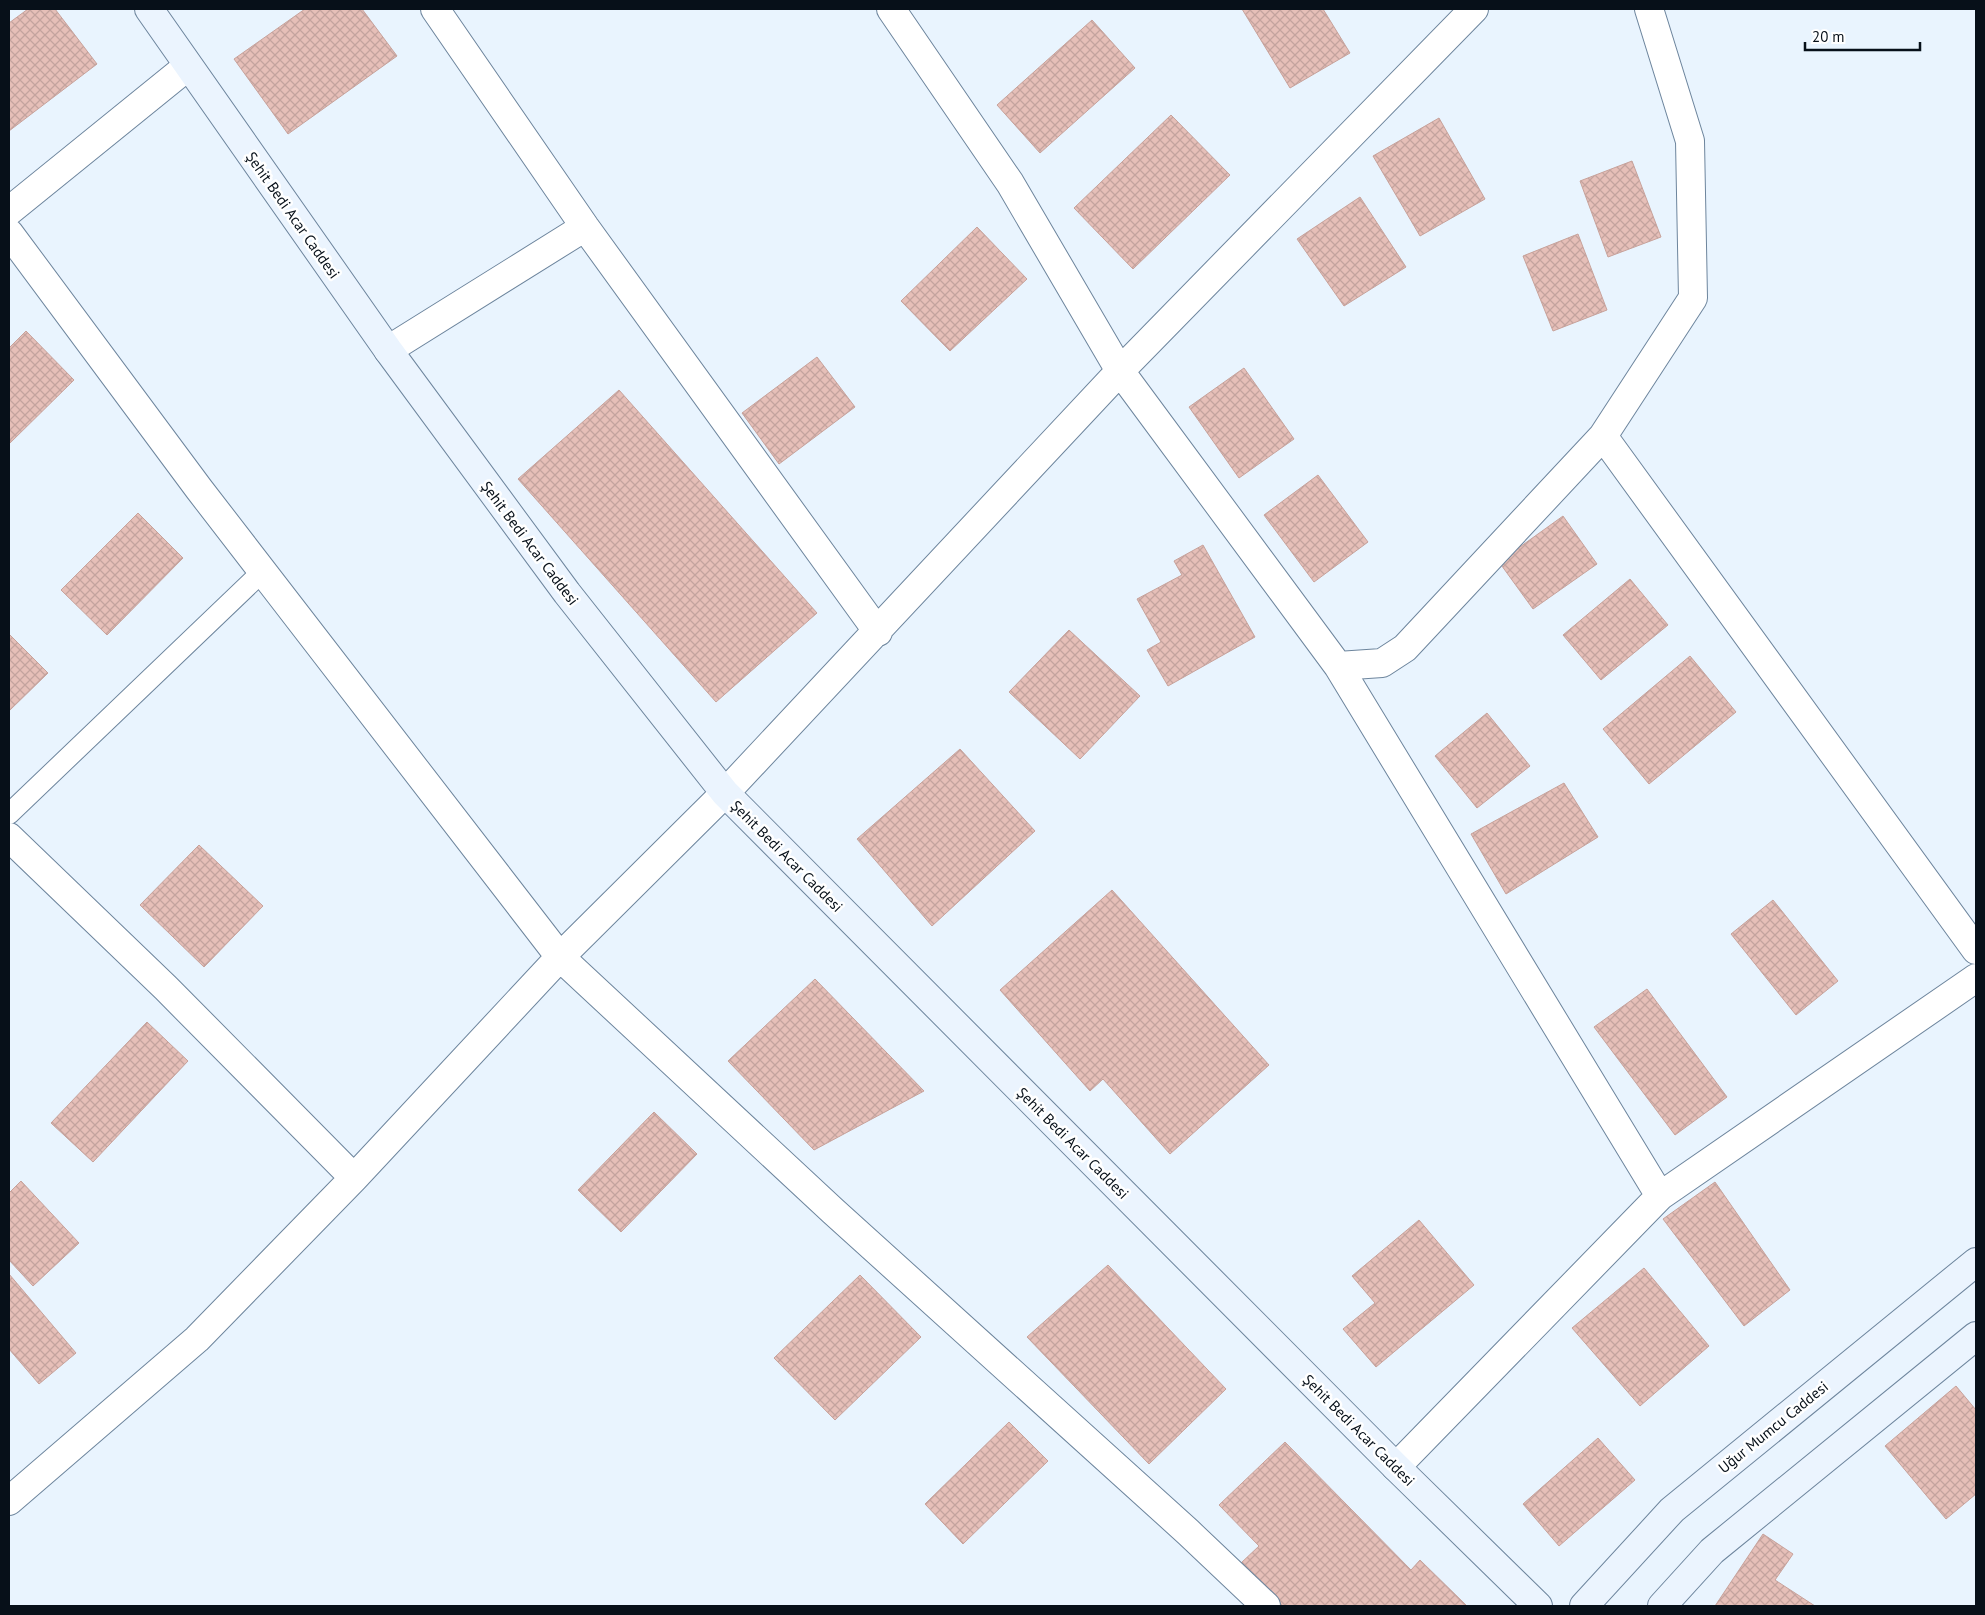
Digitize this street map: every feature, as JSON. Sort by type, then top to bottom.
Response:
[{"type":"street","name":"Şehit Bedi Acar Caddesi","points":[[149,9],[388,350],[567,593],[725,793],[1396,1467],[1538,1606]]},
{"type":"street","points":[[435,9],[585,227],[878,632]]},
{"type":"street","points":[[891,9],[1010,183],[1120,371],[1338,666],[1660,1196]]},
{"type":"street","points":[[9,1501],[197,1339],[354,1178],[560,957],[725,793],[878,632],[1120,371],[1474,9]]},
{"type":"street","points":[[1338,666],[1382,663],[1405,648],[1603,436],[1692,298],[1690,141],[1648,9]]},
{"type":"street","points":[[9,211],[188,66]]},
{"type":"street","points":[[388,350],[585,227]]},
{"type":"street","points":[[9,233],[263,571],[560,957],[833,1211],[1181,1526],[1266,1606]]},
{"type":"street","points":[[1603,436],[1976,950]]},
{"type":"street","points":[[9,837],[166,988],[354,1178]]},
{"type":"street","points":[[1396,1467],[1660,1196],[1976,978]]},
{"type":"street","name":"Uğur Mumcu Caddesi","points":[[1584,1606],[1672,1510],[1976,1262]]},
{"type":"street","points":[[1662,1606],[1712,1551],[1976,1336]]},
{"type":"lane","points":[[9,814],[263,571]]},
{"type":"building","points":[[28,9],[55,9],[97,64],[9,131],[9,23]]},
{"type":"building","points":[[305,9],[362,9],[397,56],[288,134],[234,59]]},
{"type":"building","points":[[1242,9],[1323,9],[1350,53],[1290,88]]},
{"type":"building","points":[[1092,20],[1135,68],[1040,153],[997,105]]},
{"type":"building","points":[[1171,115],[1230,175],[1133,269],[1074,208]]},
{"type":"building","points":[[1439,118],[1485,199],[1420,236],[1373,156]]},
{"type":"building","points":[[1632,161],[1661,237],[1608,257],[1580,181]]},
{"type":"building","points":[[1360,197],[1406,267],[1344,306],[1297,239]]},
{"type":"building","points":[[977,227],[1027,279],[950,351],[901,301]]},
{"type":"building","points":[[1578,234],[1607,310],[1553,331],[1523,256]]},
{"type":"building","points":[[26,331],[74,380],[9,444],[9,348]]},
{"type":"building","points":[[817,357],[855,407],[779,464],[742,413]]},
{"type":"building","points":[[1244,368],[1294,439],[1239,478],[1189,407]]},
{"type":"building","points":[[619,390],[817,613],[716,702],[518,479]]},
{"type":"building","points":[[1318,475],[1368,542],[1314,582],[1264,515]]},
{"type":"building","points":[[138,513],[183,558],[107,635],[61,590]]},
{"type":"building","points":[[1563,516],[1597,564],[1533,609],[1499,562]]},
{"type":"building","points":[[1203,545],[1255,637],[1168,686],[1147,650],[1161,642],[1137,599],[1182,575],[1174,561]]},
{"type":"building","points":[[1630,579],[1668,625],[1601,680],[1563,635]]},
{"type":"building","points":[[1069,630],[1140,696],[1080,759],[1009,692]]},
{"type":"building","points":[[9,634],[48,673],[9,711]]},
{"type":"building","points":[[1690,656],[1736,712],[1649,784],[1603,729]]},
{"type":"building","points":[[1487,713],[1530,766],[1477,808],[1435,756]]},
{"type":"building","points":[[960,749],[1035,831],[932,926],[857,839]]},
{"type":"building","points":[[1564,783],[1598,837],[1506,894],[1471,834]]},
{"type":"building","points":[[199,845],[263,906],[204,967],[140,905]]},
{"type":"building","points":[[1112,890],[1269,1065],[1170,1154],[1103,1079],[1090,1091],[1000,990]]},
{"type":"building","points":[[1773,900],[1838,981],[1796,1015],[1731,934]]},
{"type":"building","points":[[815,979],[924,1091],[814,1150],[728,1061]]},
{"type":"building","points":[[1647,989],[1727,1097],[1675,1135],[1594,1027]]},
{"type":"building","points":[[147,1022],[188,1061],[93,1162],[51,1123]]},
{"type":"building","points":[[654,1112],[697,1154],[621,1232],[578,1190]]},
{"type":"building","points":[[21,1181],[79,1243],[33,1286],[9,1260],[9,1193]]},
{"type":"building","points":[[1715,1182],[1790,1290],[1744,1326],[1663,1219]]},
{"type":"building","points":[[1419,1220],[1474,1285],[1376,1367],[1343,1329],[1375,1303],[1352,1276]]},
{"type":"building","points":[[1108,1265],[1226,1389],[1149,1464],[1027,1337]]},
{"type":"building","points":[[1644,1268],[1709,1346],[1640,1406],[1572,1328]]},
{"type":"building","points":[[9,1274],[76,1353],[39,1384],[9,1349]]},
{"type":"building","points":[[860,1275],[921,1337],[835,1420],[774,1358]]},
{"type":"building","points":[[1956,1386],[1976,1410],[1976,1494],[1946,1519],[1885,1446]]},
{"type":"building","points":[[1009,1422],[1048,1461],[963,1544],[925,1504]]},
{"type":"building","points":[[1598,1438],[1635,1480],[1559,1546],[1523,1504]]},
{"type":"building","points":[[1285,1442],[1411,1570],[1420,1560],[1467,1606],[1283,1606],[1241,1563],[1259,1546],[1219,1505]]},
{"type":"building","points":[[1763,1534],[1793,1554],[1775,1580],[1815,1606],[1715,1606]]}]
